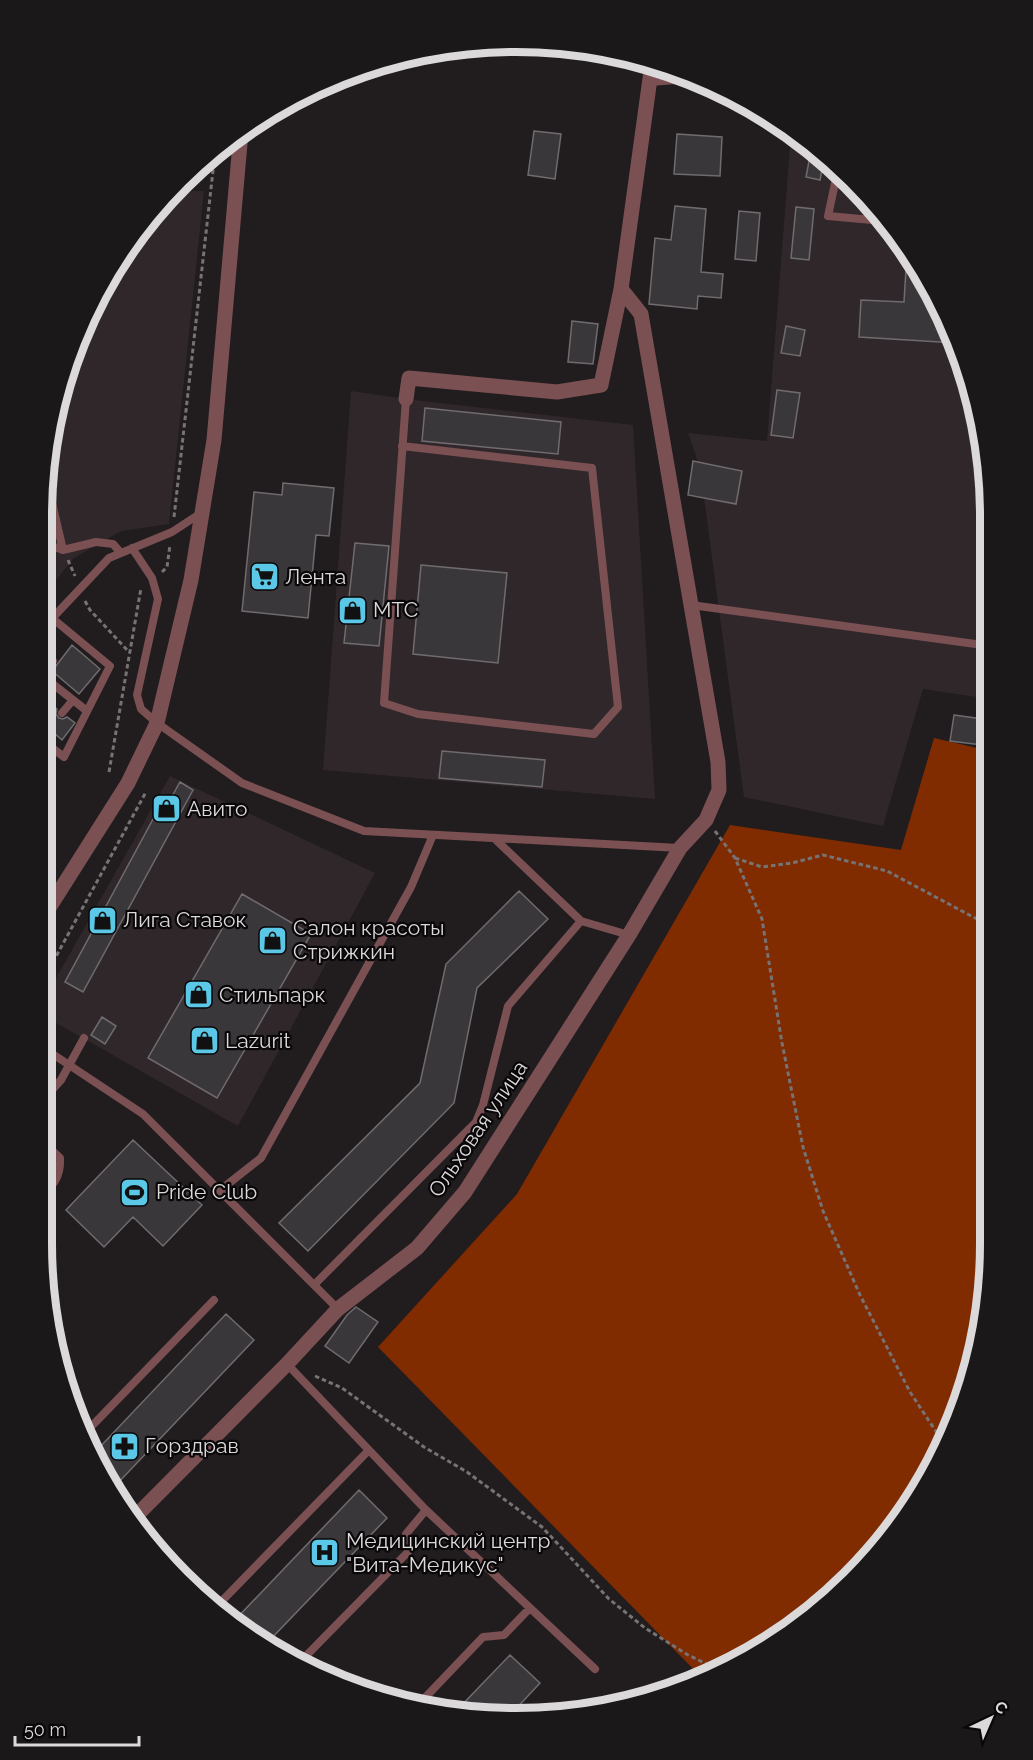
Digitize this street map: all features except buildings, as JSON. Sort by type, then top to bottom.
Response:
[{"type":"street","points":[[406,399],[409,378],[557,392],[601,385],[621,289],[650,72]]},
{"type":"street","points":[[52,903],[128,783],[158,723],[191,580],[214,440],[240,144]]},
{"type":"street","name":"Ольховая улица","points":[[139,1513],[287,1364],[338,1309],[417,1248],[465,1192],[629,935],[680,848],[706,820],[719,790],[718,762],[641,314],[621,289]]},
{"type":"lane","points":[[648,82],[674,80]]},
{"type":"lane","points":[[836,180],[828,216],[873,220]]},
{"type":"lane","points":[[402,446],[592,468],[618,707],[594,734],[418,714],[384,704],[402,446],[406,399]]},
{"type":"lane","points":[[52,505],[63,550]]},
{"type":"lane","points":[[52,747],[64,758],[110,666],[52,618],[109,558],[172,532],[202,512]]},
{"type":"lane","points":[[52,546],[63,550],[96,542],[113,544],[120,552]]},
{"type":"lane","points":[[132,548],[152,578],[158,599],[137,694],[141,709],[242,783],[364,831],[680,848]]},
{"type":"lane","points":[[691,605],[980,645]]},
{"type":"lane","points":[[52,687],[54,685],[87,711]]},
{"type":"lane","points":[[62,713],[73,700]]},
{"type":"lane","points":[[219,1191],[261,1158],[411,887],[433,835]]},
{"type":"lane","points":[[494,838],[581,921],[629,935]]},
{"type":"lane","points":[[314,1285],[476,1122],[483,1105],[508,1006],[581,921]]},
{"type":"lane","points":[[52,1090],[61,1080],[84,1038]]},
{"type":"lane","points":[[52,1054],[142,1114],[338,1309]]},
{"type":"lane","points":[[52,1150],[60,1158],[61,1170],[52,1186]]},
{"type":"lane","points":[[91,1427],[214,1300]]},
{"type":"lane","points":[[287,1364],[426,1510],[594,1669]]},
{"type":"lane","points":[[222,1601],[369,1450]]},
{"type":"lane","points":[[305,1657],[408,1551],[406,1534],[426,1510]]},
{"type":"lane","points":[[424,1699],[483,1637],[504,1635],[530,1608]]},
{"type":"path","points":[[109,772],[141,585],[167,567],[214,166]]},
{"type":"path","points":[[63,550],[74,571],[78,589],[90,610],[129,652]]},
{"type":"path","points":[[52,964],[146,792]]},
{"type":"path","points":[[706,820],[735,858],[762,919],[782,1043],[803,1147],[824,1211],[860,1295],[905,1383],[939,1435]]},
{"type":"path","points":[[735,858],[762,867],[823,855],[887,871],[980,921]]},
{"type":"path","points":[[287,1364],[342,1388],[424,1447],[467,1472],[542,1527],[609,1599],[645,1628],[709,1666]]},
{"type":"shaded area","points":[[790,147],[800,149],[845,188],[885,234],[918,284],[933,311],[956,367],[965,396],[977,456],[980,486],[980,698],[923,689],[883,826],[744,797],[700,468],[688,433],[767,441]]},
{"type":"shaded area","points":[[185,191],[204,191],[169,524],[121,531],[74,558],[52,585],[52,516],[56,456],[68,396],[77,367],[100,311],[148,234]]},
{"type":"shaded area","points":[[351,391],[633,425],[655,799],[323,770]]},
{"type":"shaded area","points":[[934,738],[980,749],[980,1274],[972,1334],[965,1364],[945,1421],[918,1476],[885,1526],[845,1572],[799,1612],[774,1629],[722,1660],[696,1671],[378,1347],[517,1194],[730,825],[901,850]]},
{"type":"shaded area","points":[[170,776],[375,873],[238,1126],[52,1021],[52,985]]},
{"type":"place","name":"Лента","points":[[264,577]]},
{"type":"place","name":"МТС","points":[[352,610]]},
{"type":"place","name":"Авито","points":[[166,809]]},
{"type":"place","name":"Лига Ставок","points":[[102,920]]},
{"type":"place","name":"Салон красоты Стрижкин","points":[[272,940]]},
{"type":"place","name":"Стильпарк","points":[[198,995]]},
{"type":"place","name":"Lazurit","points":[[204,1041]]},
{"type":"place","name":"Pride Club","points":[[135,1192]]},
{"type":"place","name":"Горздрав","points":[[124,1446]]},
{"type":"place","name":"Медицинский центр \"Вита-Медикус\"","points":[[325,1553]]}]
